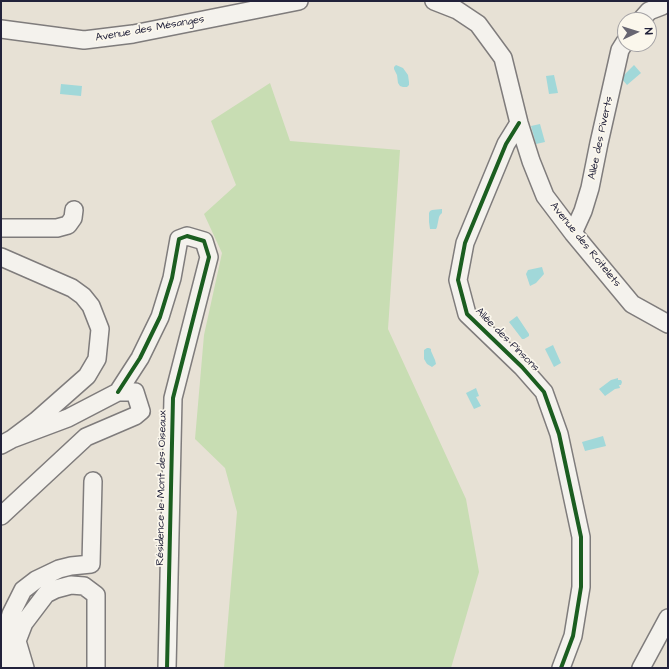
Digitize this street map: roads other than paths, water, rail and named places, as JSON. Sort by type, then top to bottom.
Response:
[{"type":"street","name":"Avenue des Mésanges","points":[[1,29],[84,40],[133,34],[299,1]]},
{"type":"street","points":[[434,1],[457,10],[478,24],[503,58],[519,123]]},
{"type":"street","points":[[648,12],[662,6]]},
{"type":"street","name":"Allée des Piverts","points":[[573,233],[583,211],[590,188],[620,52]]},
{"type":"street","name":"Avenue des Roitelets","points":[[519,123],[531,161],[545,196],[573,233],[632,304],[668,324]]},
{"type":"street","name":"Allée des Pinsons","points":[[519,123],[506,144],[465,243],[458,280],[467,314],[522,367],[544,392],[559,434],[581,537],[582,587],[573,636],[561,668]]},
{"type":"street","points":[[1,228],[57,228],[68,225],[73,218],[74,210]]},
{"type":"street","name":"Résidence le Mont des Oiseaux","points":[[118,392],[140,358],[160,317],[172,278],[179,239],[187,236],[204,241],[209,257],[173,398],[167,668]]},
{"type":"street","points":[[1,257],[72,288],[83,296],[91,306],[100,329],[97,359],[87,376],[36,421],[7,442]]},
{"type":"street","name":"Résidence le Mont des Oiseaux","points":[[1,516],[86,437],[135,416],[141,411],[135,392],[118,392],[68,418],[7,442]]},
{"type":"street","points":[[9,668],[6,657],[11,614],[23,590],[36,580],[59,569],[91,564],[93,482]]},
{"type":"street","points":[[7,641],[24,623],[46,594],[56,589],[71,585],[84,586],[96,595],[96,668]]},
{"type":"street","points":[[641,668],[668,618]]},
{"type":"street","points":[[7,641],[25,668]]},
{"type":"water","points":[[396,65],[403,68],[408,75],[409,85],[407,87],[400,86],[398,83],[397,75],[394,69]]},
{"type":"water","points":[[634,65],[641,73],[627,85],[621,78]]},
{"type":"water","points":[[554,75],[558,93],[549,94],[546,76]]},
{"type":"water","points":[[61,84],[82,86],[81,96],[60,94]]},
{"type":"water","points":[[540,124],[545,142],[536,144],[531,126]]},
{"type":"water","points":[[442,209],[436,229],[430,229],[430,211]]},
{"type":"water","points":[[542,267],[544,274],[536,283],[530,286],[526,274],[528,270]]},
{"type":"water","points":[[517,316],[529,334],[529,336],[524,339],[522,339],[509,322]]},
{"type":"water","points":[[553,345],[561,363],[554,367],[545,349]]},
{"type":"water","points":[[427,348],[431,349],[435,360],[436,364],[432,367],[427,364],[424,359],[424,350]]},
{"type":"water","points":[[618,378],[618,380],[621,380],[622,382],[621,385],[619,385],[620,388],[615,389],[605,396],[599,389],[611,380]]},
{"type":"water","points":[[476,388],[479,396],[476,397],[481,406],[474,409],[466,393]]},
{"type":"water","points":[[603,436],[606,446],[585,451],[582,442]]}]
